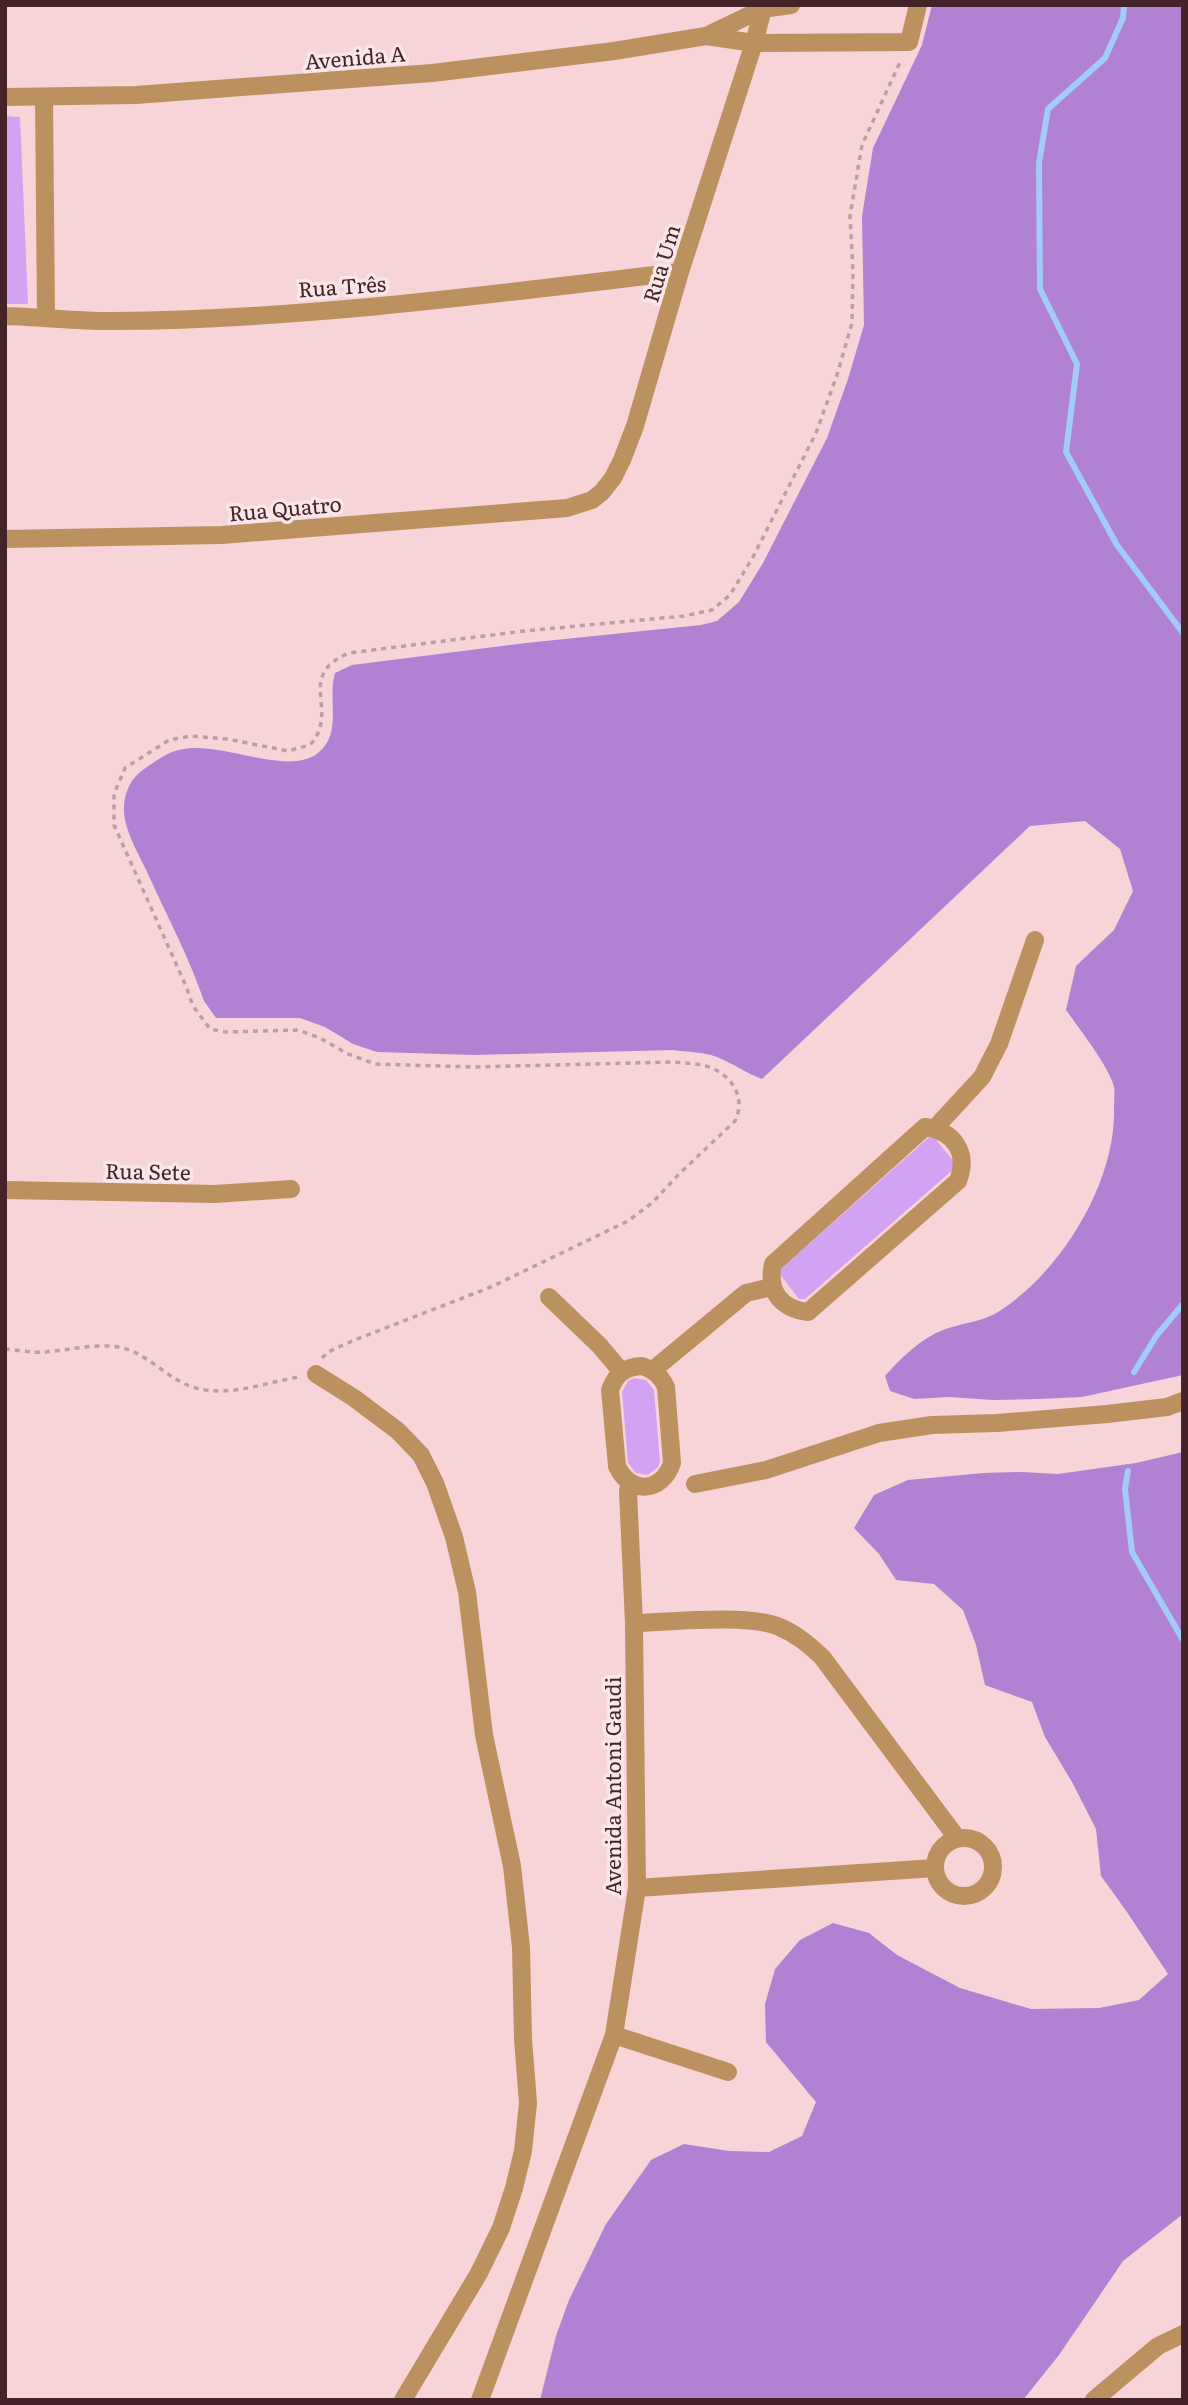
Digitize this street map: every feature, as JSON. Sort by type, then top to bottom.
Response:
[{"type":"street","name":"Avenida A","points":[[706,36],[763,7],[791,5]]},
{"type":"street","points":[[909,42],[918,5]]},
{"type":"street","name":"Rua Um","points":[[567,508],[592,500],[613,478],[635,426],[763,7]]},
{"type":"street","name":"Avenida A","points":[[5,97],[136,95],[432,73],[614,51],[706,36],[754,43],[909,42]]},
{"type":"street","points":[[44,97],[46,317]]},
{"type":"street","name":"Rua Três","points":[[5,316],[110,321],[371,307],[680,272]]},
{"type":"street","name":"Rua Quatro","points":[[5,539],[222,535],[567,508]]},
{"type":"street","points":[[936,1128],[982,1077],[999,1044],[1035,940]]},
{"type":"street","points":[[925,1127],[946,1133],[960,1149],[962,1160],[958,1181],[808,1312],[786,1306],[777,1298],[772,1287],[773,1264],[925,1127]]},
{"type":"street","name":"Rua Sete","points":[[5,1190],[215,1194],[291,1189]]},
{"type":"street","points":[[653,1370],[747,1293],[772,1287]]},
{"type":"street","points":[[549,1297],[600,1345],[621,1371]]},
{"type":"street","points":[[642,1366],[653,1370],[661,1377],[666,1387],[672,1463],[661,1482],[640,1487],[621,1476],[617,1466],[610,1390],[621,1371],[642,1366]]},
{"type":"street","points":[[316,1374],[354,1398],[414,1447],[421,1455],[443,1504],[454,1536],[467,1592],[484,1735],[512,1866],[521,1947],[523,2039],[528,2103],[523,2151],[514,2188],[501,2228],[479,2273],[404,2400]]},
{"type":"street","points":[[695,1483],[766,1470],[879,1433],[932,1425],[1107,1414],[1167,1407],[1183,1401]]},
{"type":"street","name":"Avenida Antoni Gaudi","points":[[480,2400],[614,2035],[637,1888],[634,1623],[629,1483]]},
{"type":"street","points":[[634,1623],[746,1620],[774,1625],[800,1637],[822,1657],[957,1838]]},
{"type":"street","points":[[957,1838],[967,1838],[985,1847],[993,1865],[988,1884],[971,1895],[961,1896],[943,1887],[935,1868],[940,1849],[957,1838]]},
{"type":"street","points":[[637,1888],[935,1868]]},
{"type":"street","points":[[614,2035],[728,2072]]},
{"type":"street","points":[[1094,2400],[1158,2346],[1183,2334]]},
{"type":"path","points":[[5,1349],[42,1353],[92,1345],[121,1347],[149,1361],[177,1380],[205,1391],[239,1391],[264,1383],[316,1374],[317,1364],[328,1352],[470,1296],[628,1221],[653,1202],[679,1174],[727,1131],[740,1110],[740,1100],[735,1087],[724,1075],[702,1065],[672,1062],[474,1066],[375,1064],[298,1030],[226,1032],[210,1029],[193,1006],[114,825],[113,802],[125,768],[169,740],[191,736],[228,739],[288,751],[310,744],[322,727],[320,681],[326,666],[334,659],[349,653],[524,631],[684,616],[712,610],[721,604],[730,595],[753,557],[816,433],[837,375],[852,323],[850,216],[862,145],[909,42]]},
{"type":"shaded area","points":[[932,5],[1183,5],[1183,1375],[1082,1397],[914,1399],[890,1391],[885,1376],[926,1338],[992,1315],[1021,1295],[1063,1250],[1095,1195],[1106,1166],[1112,1137],[1114,1087],[1100,1059],[1066,1010],[1076,966],[1114,930],[1133,891],[1120,849],[1085,821],[1030,826],[762,1079],[717,1057],[695,1052],[673,1050],[474,1055],[377,1052],[353,1044],[325,1027],[300,1018],[216,1018],[204,1001],[185,953],[132,841],[124,813],[127,791],[134,779],[144,769],[172,752],[189,748],[208,749],[287,761],[304,760],[318,753],[330,736],[335,673],[352,665],[701,625],[717,621],[739,602],[763,563],[827,438],[848,379],[864,325],[862,216],[873,148],[922,45]]},
{"type":"shaded area","points":[[5,116],[20,117],[28,304],[5,304]]},
{"type":"shaded area","points":[[933,1136],[955,1163],[955,1168],[805,1299],[799,1299],[779,1273],[781,1269]]},
{"type":"shaded area","points":[[634,1378],[646,1380],[654,1390],[660,1461],[658,1467],[648,1475],[636,1473],[628,1463],[622,1392],[628,1381]]},
{"type":"shaded area","points":[[1183,1452],[1183,2214],[1123,2261],[1059,2355],[1023,2400],[540,2400],[556,2336],[569,2300],[606,2224],[651,2160],[684,2144],[729,2151],[769,2152],[802,2136],[816,2102],[766,2042],[765,2004],[775,1969],[800,1940],[833,1923],[869,1933],[897,1955],[960,1988],[1031,2009],[1099,2008],[1139,2000],[1168,1974],[1101,1876],[1096,1829],[1045,1737],[1032,1702],[985,1685],[976,1645],[963,1610],[934,1584],[896,1580],[879,1554],[854,1528],[874,1495],[908,1480],[984,1473],[1058,1474],[1136,1463]]},
{"type":"waterway","points":[[1124,5],[1123,18],[1105,58],[1048,109],[1039,163],[1040,289],[1077,364],[1066,452],[1117,545],[1183,633]]},
{"type":"waterway","points":[[1134,1372],[1157,1335],[1183,1304]]},
{"type":"waterway","points":[[1128,1471],[1125,1489],[1132,1552],[1183,1640]]}]
